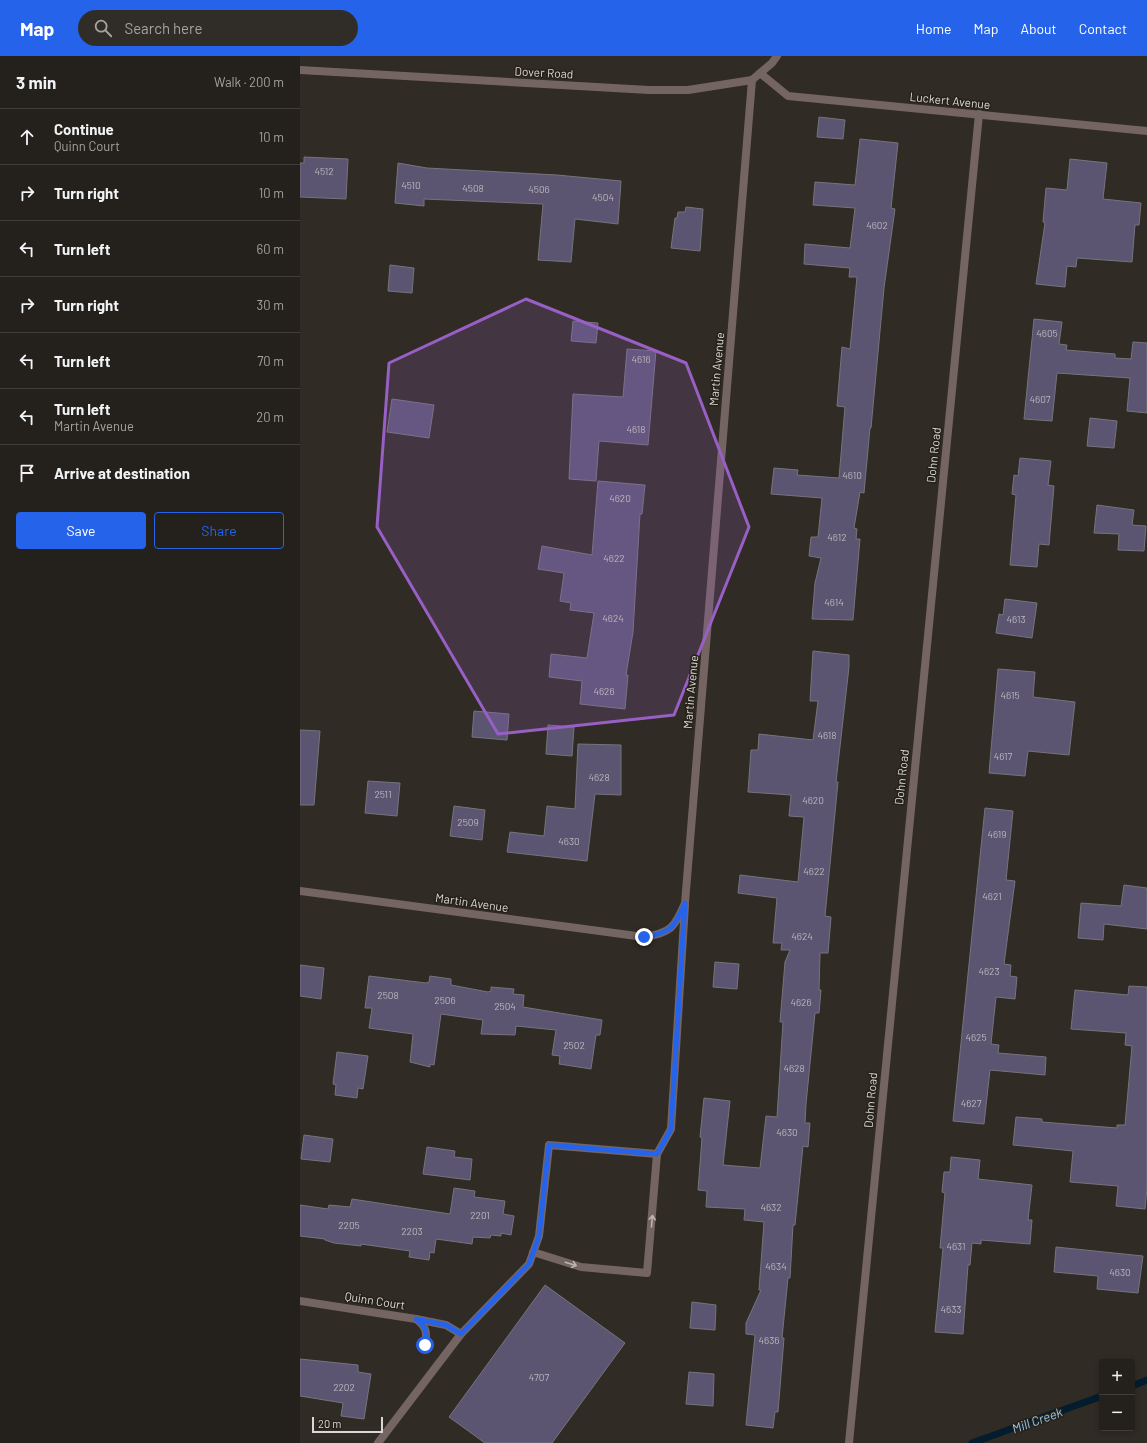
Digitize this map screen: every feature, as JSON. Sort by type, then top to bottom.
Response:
[{"type":"street","points":[[752,80],[772,63],[777,56]]},
{"type":"street","name":"Dover Road","points":[[300,70],[649,90],[688,90],[752,80]]},
{"type":"street","name":"Luckert Avenue","points":[[760,73],[788,96],[1147,131]]},
{"type":"street","name":"Martin Avenue","points":[[300,891],[644,937],[669,930],[677,923],[685,903],[752,80]]},
{"type":"street","name":"Dohn Road","points":[[849,1443],[979,114]]},
{"type":"street","points":[[534,1252],[581,1267],[647,1273],[657,1154],[671,1129],[685,903]]},
{"type":"street","points":[[378,1443],[461,1334],[529,1264],[539,1236],[549,1145],[657,1154]]},
{"type":"street","name":"Quinn Court","points":[[300,1301],[416,1319],[423,1324],[427,1333],[425,1345]]},
{"type":"street","points":[[416,1319],[446,1325],[461,1334]]},
{"type":"highlighted area","points":[[526,299],[686,363],[749,527],[674,715],[498,734],[377,527],[389,363]]},
{"type":"building","points":[[819,117],[845,120],[843,139],[817,137]]},
{"type":"building","points":[[860,139],[898,143],[891,208],[895,209],[884,288],[864,493],[860,492],[854,528],[857,529],[856,539],[860,539],[853,620],[812,619],[815,583],[821,558],[809,556],[811,537],[818,537],[822,498],[771,494],[774,468],[798,470],[797,475],[839,478],[845,407],[837,406],[842,347],[850,349],[857,277],[849,277],[850,268],[804,264],[805,244],[850,248],[855,208],[813,205],[815,182],[855,185]]},
{"type":"building","points":[[304,157],[348,159],[346,199],[300,197],[300,163],[304,163]]},
{"type":"building","points":[[1070,159],[1107,163],[1103,199],[1141,203],[1139,225],[1135,225],[1132,262],[1077,258],[1076,267],[1067,266],[1065,287],[1036,284],[1045,223],[1043,222],[1046,188],[1067,190]]},
{"type":"building","points":[[398,163],[427,168],[557,175],[621,181],[618,224],[575,219],[571,262],[538,260],[543,204],[424,199],[424,206],[395,203]]},
{"type":"building","points":[[686,207],[703,209],[700,251],[671,248],[675,218],[677,218],[678,212],[685,212]]},
{"type":"building","points":[[390,265],[414,268],[412,293],[388,291]]},
{"type":"building","points":[[1034,319],[1062,322],[1059,344],[1067,345],[1066,350],[1115,354],[1115,358],[1131,359],[1133,342],[1147,343],[1147,413],[1127,411],[1130,378],[1057,373],[1052,421],[1024,419]]},
{"type":"building","points":[[573,321],[598,323],[596,343],[571,341]]},
{"type":"building","points":[[627,349],[656,351],[648,445],[599,441],[596,481],[569,479],[573,394],[623,397]]},
{"type":"building","points":[[392,399],[434,405],[429,438],[387,432]]},
{"type":"building","points":[[1090,418],[1117,421],[1114,448],[1087,446]]},
{"type":"building","points":[[1020,458],[1051,461],[1048,485],[1054,486],[1049,545],[1039,544],[1037,567],[1010,565],[1016,495],[1012,494],[1014,475],[1018,476]]},
{"type":"building","points":[[598,481],[645,485],[642,514],[640,514],[633,632],[626,675],[628,675],[625,709],[580,704],[582,681],[549,677],[551,654],[587,658],[594,613],[570,610],[571,603],[560,601],[564,573],[538,569],[542,546],[592,555]]},
{"type":"building","points":[[1097,505],[1134,510],[1132,525],[1146,526],[1144,551],[1118,550],[1119,534],[1094,533]]},
{"type":"building","points":[[1005,599],[1037,603],[1032,638],[996,633],[999,614],[1003,615]]},
{"type":"building","points":[[813,651],[849,655],[849,667],[836,782],[838,782],[825,916],[831,917],[828,953],[820,953],[819,990],[821,990],[819,1013],[815,1013],[806,1104],[805,1123],[810,1123],[808,1147],[803,1146],[795,1225],[793,1225],[790,1278],[788,1278],[782,1338],[784,1338],[778,1412],[775,1412],[773,1428],[746,1425],[755,1335],[746,1334],[746,1323],[761,1290],[759,1290],[764,1222],[744,1220],[745,1209],[706,1207],[707,1191],[698,1190],[702,1138],[700,1137],[704,1098],[730,1101],[723,1165],[760,1168],[766,1116],[777,1117],[783,1022],[780,1022],[785,962],[790,950],[781,950],[782,943],[773,943],[777,898],[738,893],[740,875],[798,882],[804,817],[789,816],[791,795],[748,792],[751,750],[758,750],[759,734],[813,740],[818,701],[810,701]]},
{"type":"building","points":[[998,669],[1035,672],[1033,697],[1075,702],[1069,755],[1028,751],[1025,776],[989,773]]},
{"type":"building","points":[[474,711],[509,714],[507,740],[472,737]]},
{"type":"building","points":[[548,725],[574,727],[572,756],[546,754]]},
{"type":"building","points":[[300,730],[320,731],[314,805],[300,805]]},
{"type":"building","points":[[578,744],[621,745],[621,795],[595,794],[587,861],[507,852],[510,832],[544,836],[547,806],[575,809]]},
{"type":"building","points":[[368,781],[400,783],[397,816],[365,813]]},
{"type":"building","points":[[454,806],[485,810],[482,840],[450,836]]},
{"type":"building","points":[[985,808],[1013,811],[1006,880],[1015,881],[1004,964],[1011,965],[1010,976],[1017,977],[1015,999],[996,997],[991,1044],[999,1045],[998,1053],[1046,1057],[1045,1075],[990,1070],[984,1124],[953,1121]]},
{"type":"building","points":[[1124,885],[1147,888],[1147,929],[1104,924],[1103,940],[1078,938],[1081,903],[1121,906]]},
{"type":"building","points":[[715,962],[739,964],[737,989],[713,987]]},
{"type":"building","points":[[300,965],[324,968],[321,999],[300,996]]},
{"type":"building","points":[[369,976],[426,983],[429,982],[430,976],[451,979],[451,985],[488,992],[491,991],[491,987],[514,989],[513,994],[524,995],[523,1007],[602,1020],[600,1035],[596,1035],[591,1069],[559,1064],[560,1056],[552,1055],[556,1030],[516,1026],[515,1035],[481,1034],[483,1020],[441,1014],[434,1065],[430,1064],[430,1067],[410,1062],[413,1034],[369,1028],[372,1008],[365,1008]]},
{"type":"building","points":[[1129,986],[1147,987],[1147,1188],[1145,1209],[1116,1206],[1118,1186],[1070,1182],[1073,1151],[1013,1145],[1016,1117],[1042,1119],[1042,1122],[1117,1128],[1117,1125],[1125,1125],[1132,1046],[1125,1045],[1126,1033],[1071,1029],[1075,990],[1128,995]]},
{"type":"building","points":[[337,1052],[368,1056],[363,1089],[358,1088],[357,1098],[335,1095],[336,1085],[333,1084]]},
{"type":"building","points":[[304,1135],[333,1139],[330,1162],[301,1159]]},
{"type":"building","points":[[427,1147],[455,1151],[454,1157],[472,1159],[470,1180],[423,1174]]},
{"type":"building","points":[[951,1157],[980,1160],[978,1179],[1032,1185],[1028,1220],[1032,1220],[1030,1244],[981,1240],[981,1244],[972,1243],[970,1265],[968,1265],[963,1334],[935,1332],[943,1248],[940,1248],[945,1193],[942,1192],[944,1172],[950,1172]]},
{"type":"building","points":[[454,1188],[475,1191],[474,1197],[505,1201],[503,1214],[514,1216],[511,1235],[501,1233],[501,1236],[491,1235],[490,1238],[473,1237],[472,1244],[436,1239],[434,1253],[430,1252],[429,1260],[409,1257],[410,1251],[361,1244],[361,1246],[334,1243],[325,1239],[300,1236],[300,1205],[328,1209],[329,1205],[350,1207],[352,1199],[450,1214]]},
{"type":"building","points":[[1056,1247],[1143,1256],[1138,1293],[1097,1289],[1098,1276],[1054,1272]]},
{"type":"building","points":[[545,1285],[625,1343],[552,1443],[485,1443],[449,1417]]},
{"type":"building","points":[[692,1302],[716,1305],[715,1330],[690,1328]]},
{"type":"building","points":[[300,1359],[358,1365],[358,1372],[371,1374],[364,1419],[341,1416],[343,1403],[300,1396]]},
{"type":"building","points":[[689,1372],[714,1374],[713,1406],[686,1404]]},
{"type":"waterway","name":"Mill Creek","points":[[1135,1385],[1147,1380]]},
{"type":"waterway","name":"Mill Creek","points":[[972,1443],[1099,1397]]},
{"type":"route","points":[[425,1345],[427,1333],[423,1324],[416,1319],[446,1325],[461,1334],[529,1264],[539,1236],[549,1145],[657,1154],[671,1129],[685,903],[677,923],[669,930],[644,937]]}]
